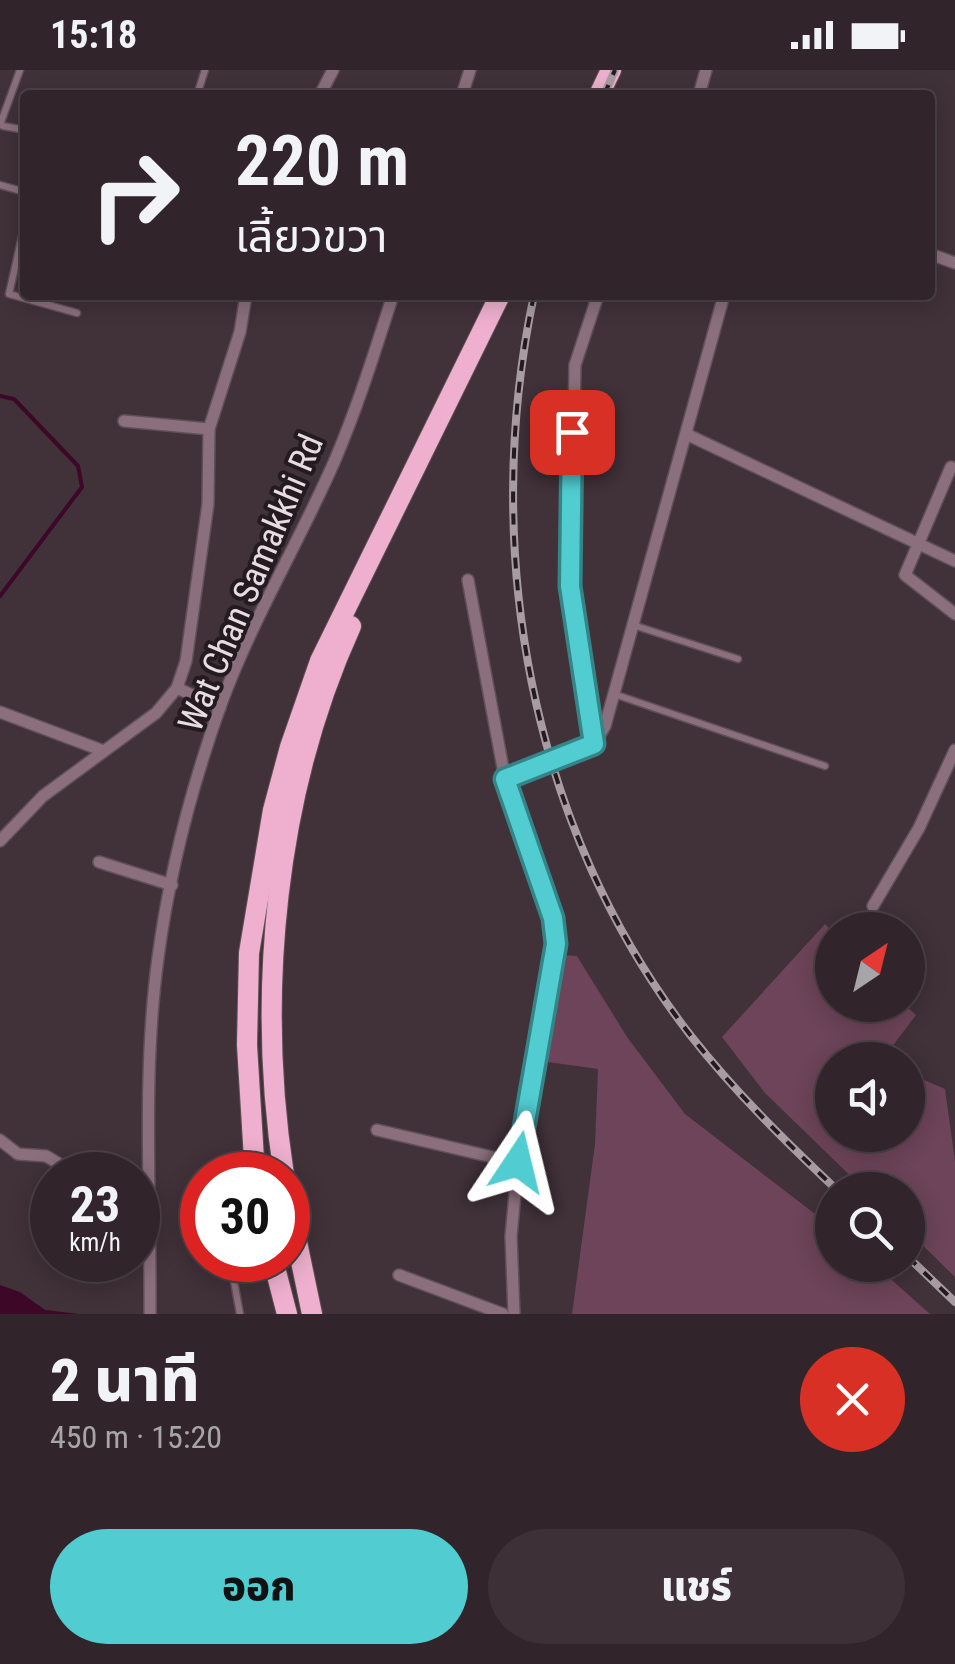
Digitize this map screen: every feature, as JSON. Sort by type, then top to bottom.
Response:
[{"type":"highway","points":[[254,1152],[247,1044],[249,952],[273,810],[290,746],[320,662],[498,300]]},
{"type":"highway","points":[[282,1152],[272,1058],[272,958],[290,827],[307,754],[332,670],[507,300]]},
{"type":"highway","points":[[279,1282],[286,1309]]},
{"type":"highway","points":[[305,1282],[312,1314]]},
{"type":"street","points":[[0,842],[43,796],[156,713],[177,688],[186,661],[208,504],[208,429],[240,332],[245,300]]},
{"type":"street","name":"Wat Chan Samakkhi Rd","points":[[146,1152],[158,956],[172,885],[220,708],[271,589],[334,462],[367,380],[391,300]]},
{"type":"street","points":[[594,744],[570,586],[575,365],[596,300]]},
{"type":"street","points":[[505,779],[594,744],[605,726],[723,300]]},
{"type":"street","points":[[124,421],[208,429]]},
{"type":"street","points":[[686,434],[955,561]]},
{"type":"street","points":[[952,466],[904,575],[955,614]]},
{"type":"street","points":[[468,580],[505,779],[553,918],[556,944],[518,1162],[511,1236],[514,1314]]},
{"type":"street","points":[[177,688],[220,708]]},
{"type":"street","points":[[0,712],[102,750]]},
{"type":"street","points":[[873,906],[919,828],[955,750]]},
{"type":"street","points":[[99,862],[172,885]]},
{"type":"street","points":[[377,1130],[518,1162]]},
{"type":"street","points":[[0,1140],[18,1154],[30,1154]]},
{"type":"street","points":[[398,1275],[503,1314]]},
{"type":"street","name":"Wat Chan Samakkhi Rd","points":[[148,1282],[150,1314]]},
{"type":"lane","points":[[2,125],[20,70]]},
{"type":"lane","points":[[20,247],[10,294],[20,297]]},
{"type":"lane","points":[[32,300],[77,312]]},
{"type":"lane","points":[[632,625],[738,659]]},
{"type":"lane","points":[[614,694],[825,766]]},
{"type":"lane","points":[[235,1282],[240,1314]]},
{"type":"shaded area","points":[[815,935],[815,1022],[911,1022],[896,1042],[815,1042],[815,1142],[765,1093],[722,1037]]},
{"type":"shaded area","points":[[561,955],[577,956],[627,1037],[685,1114],[815,1214],[815,1282],[894,1282],[930,1314],[572,1314],[595,1144],[598,1069],[548,1062]]},
{"type":"shaded area","points":[[925,1080],[945,1089],[955,1161],[955,1277],[925,1248],[925,1172],[846,1172],[826,1152],[925,1152]]},
{"type":"shaded area","points":[[0,1285],[20,1292],[45,1310],[79,1314],[0,1314]]},
{"type":"waterway","points":[[0,396],[14,399],[78,466],[82,487],[0,596]]},
{"type":"railway","points":[[606,90],[615,70]]},
{"type":"railway","points":[[533,300],[519,391],[513,489],[517,586],[532,683],[556,778],[591,869],[636,955],[708,1057],[819,1172]]},
{"type":"railway","points":[[925,1273],[955,1302]]},
{"type":"route","points":[[518,1162],[556,944],[553,918],[505,779],[594,744],[570,586],[572,432]]}]
